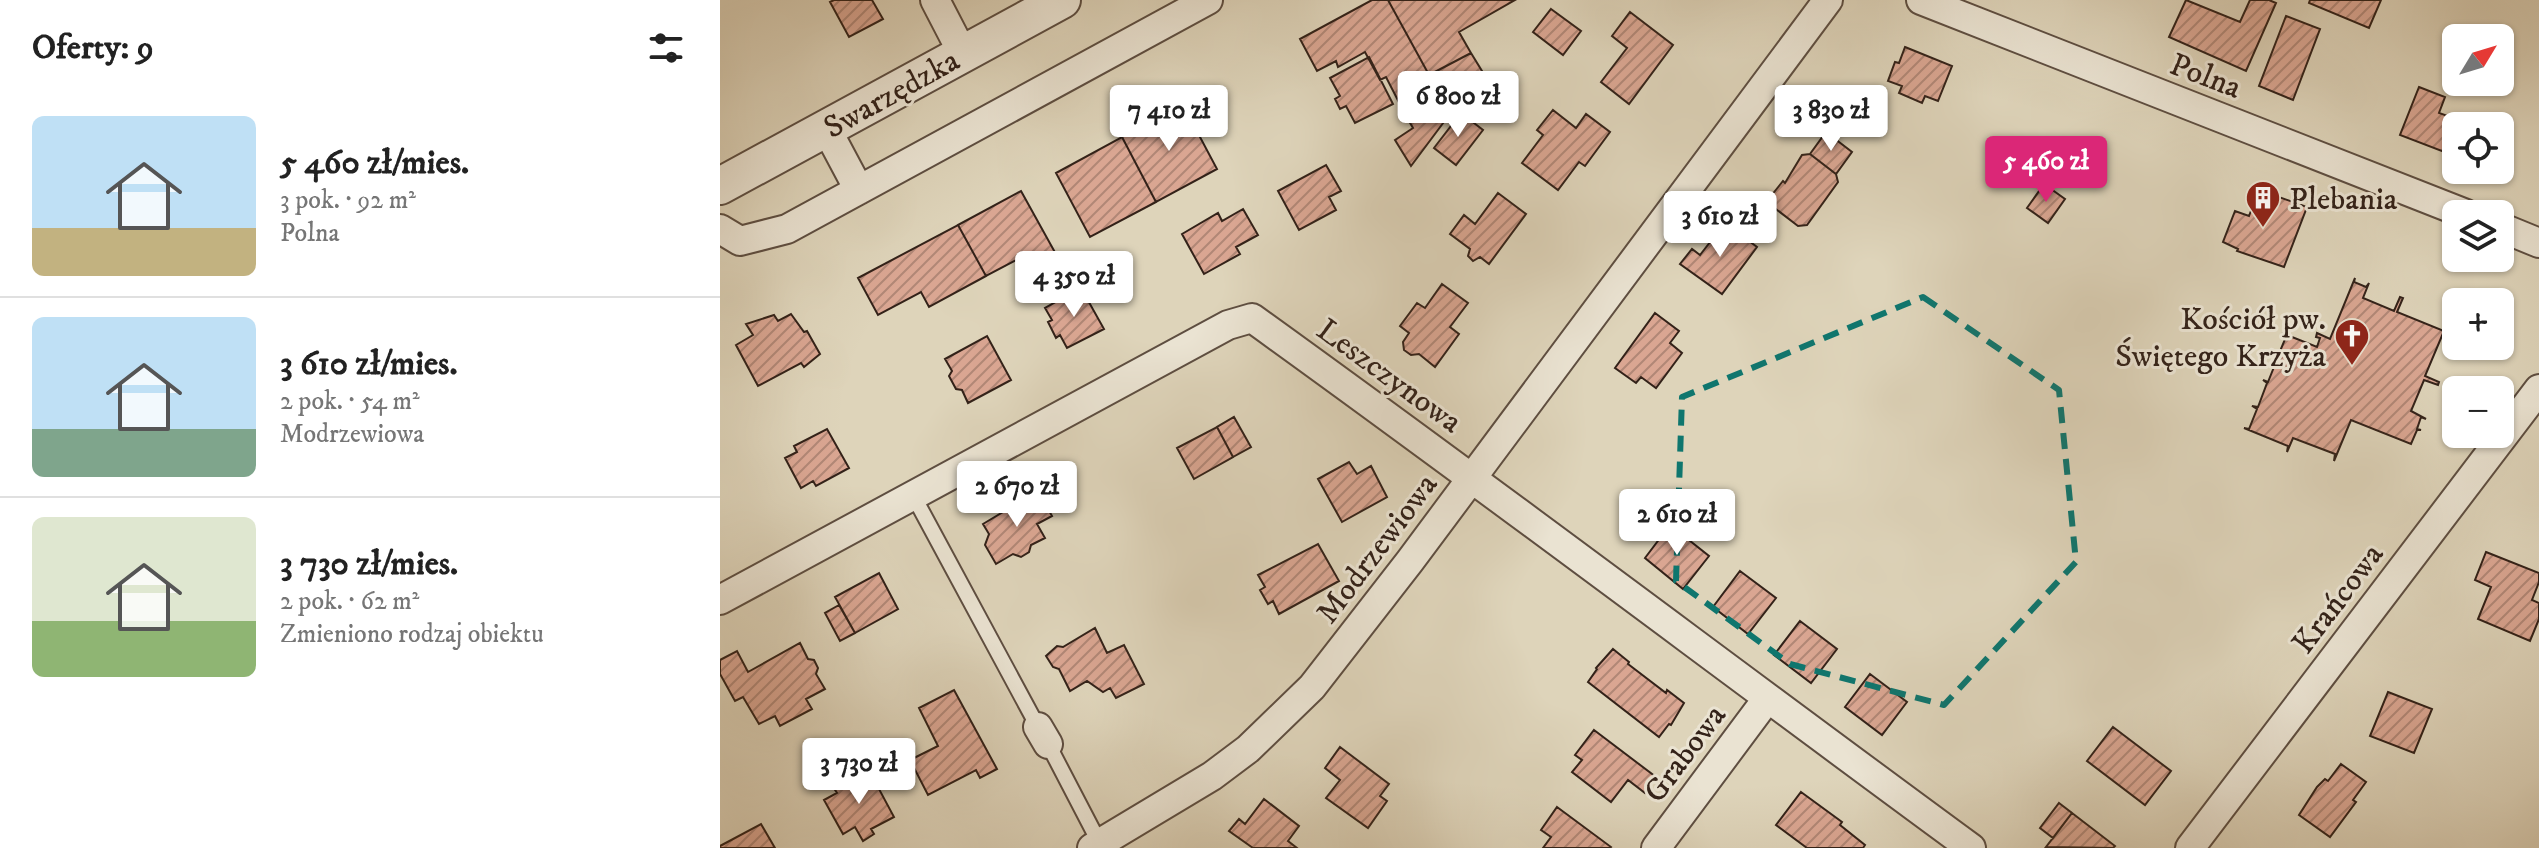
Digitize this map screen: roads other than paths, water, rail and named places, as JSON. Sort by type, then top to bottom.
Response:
[{"type":"street","points":[[935,0],[963,54]]},
{"type":"street","name":"Swarzędzka","points":[[720,186],[1062,0]]},
{"type":"street","points":[[720,229],[740,241],[787,229],[1208,0]]},
{"type":"street","name":"Modrzewiowa","points":[[1096,846],[1224,767],[1248,749],[1312,687],[1472,478],[1828,0]]},
{"type":"street","name":"Polna","points":[[1921,0],[2442,205]]},
{"type":"street","points":[[826,128],[859,190]]},
{"type":"street","points":[[2514,233],[2539,243]]},
{"type":"street","name":"Leszczynowa","points":[[720,600],[1228,325],[1252,318],[1971,848]]},
{"type":"street","name":"Krańcowa","points":[[2190,848],[2539,389]]},
{"type":"street","name":"Grabowa","points":[[1656,848],[1767,699]]},
{"type":"lane","points":[[913,495],[1043,736],[1096,846]]},
{"type":"place","name":"Plebania","points":[[2263,229]]},
{"type":"place","name":"Kościół pw. Świętego Krzyża","points":[[2352,367]]}]
